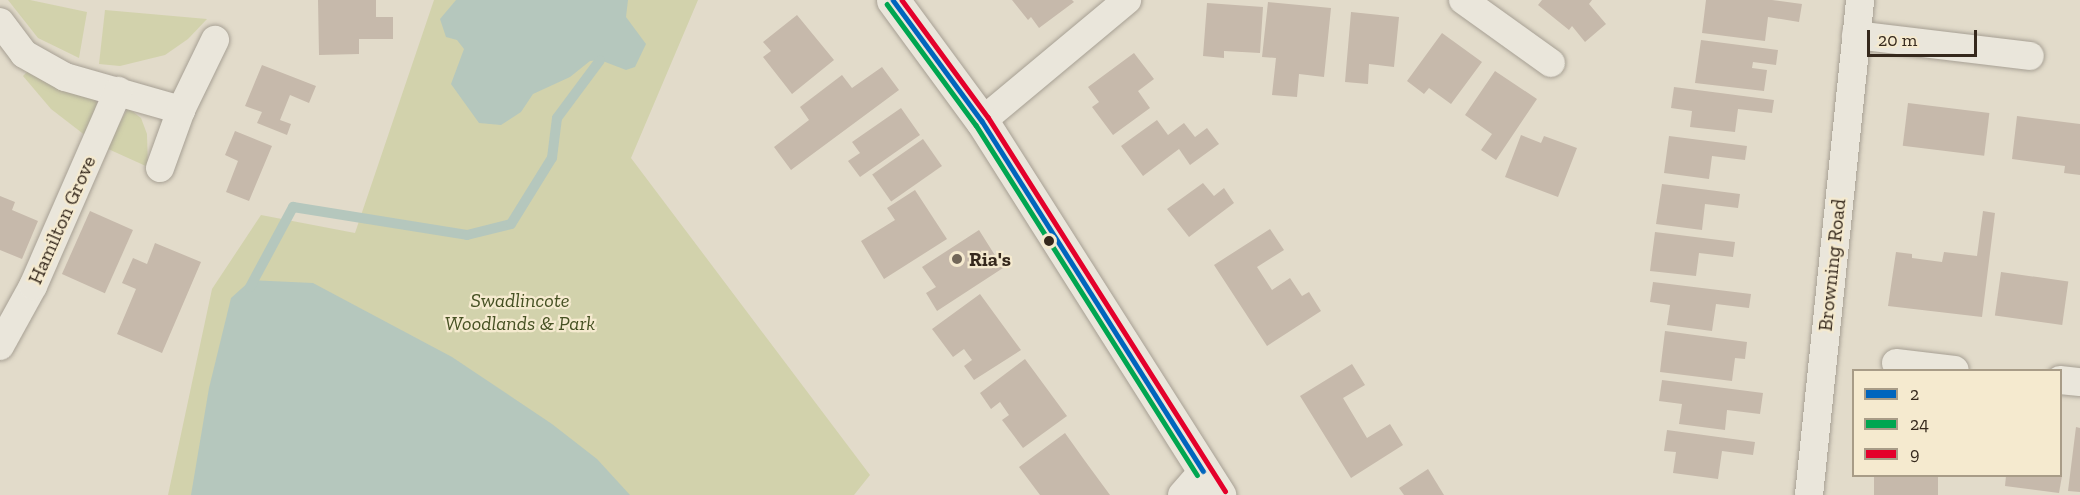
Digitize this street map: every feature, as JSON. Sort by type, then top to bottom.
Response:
[{"type":"main road","points":[[893,0],[982,121],[1202,487]]},
{"type":"street","points":[[982,121],[1127,0]]},
{"type":"street","points":[[1463,0],[1551,63]]},
{"type":"street","name":"Browning Road","points":[[1809,495],[1860,0]]},
{"type":"street","points":[[0,22],[24,54],[65,77],[182,110]]},
{"type":"street","points":[[1856,35],[2030,56]]},
{"type":"street","points":[[160,168],[182,110],[215,40]]},
{"type":"street","name":"Hamilton Grove","points":[[0,346],[33,286],[118,91]]},
{"type":"street","points":[[1896,363],[1945,369]]},
{"type":"street","points":[[2062,380],[2080,382]]},
{"type":"green space","points":[[8,0],[30,0],[87,12],[79,58],[38,38]]},
{"type":"green space","name":"Swadlincote Woodlands & Park","points":[[434,0],[698,0],[631,158],[870,475],[854,495],[168,495],[212,289],[261,215],[355,233]]},
{"type":"green space","points":[[105,10],[207,19],[188,39],[165,55],[120,66],[99,64]]},
{"type":"green space","points":[[32,67],[95,94],[97,103],[86,136],[51,109],[23,76]]},
{"type":"green space","points":[[128,108],[141,118],[147,134],[148,167],[106,148]]},
{"type":"shaded area","points":[[456,0],[628,0],[626,17],[646,44],[635,67],[626,70],[600,60],[590,61],[570,77],[533,94],[521,112],[501,125],[479,123],[451,84],[464,49],[457,40],[446,37],[440,19]]},
{"type":"shaded area","points":[[251,280],[313,283],[452,357],[552,424],[597,459],[630,495],[191,495],[209,388],[231,298]]},
{"type":"building","points":[[318,0],[376,0],[376,17],[393,17],[393,39],[359,39],[359,54],[319,55]]},
{"type":"building","points":[[1012,0],[1072,0],[1074,2],[1039,28],[1031,17],[1028,20]]},
{"type":"building","points":[[1542,0],[1592,0],[1589,4],[1606,24],[1585,42],[1572,26],[1569,30],[1538,5]]},
{"type":"building","points":[[1706,0],[1772,0],[1802,4],[1799,22],[1768,17],[1765,41],[1702,33]]},
{"type":"building","points":[[1268,2],[1331,8],[1324,77],[1299,74],[1297,97],[1272,95],[1276,58],[1262,57]]},
{"type":"building","points":[[1207,3],[1263,7],[1260,53],[1224,51],[1224,58],[1203,56]]},
{"type":"building","points":[[1351,12],[1399,17],[1394,67],[1369,64],[1368,84],[1345,82]]},
{"type":"building","points":[[797,15],[834,60],[792,94],[763,57],[771,51],[763,42]]},
{"type":"building","points":[[1442,33],[1482,62],[1451,104],[1429,88],[1424,94],[1407,81]]},
{"type":"building","points":[[1701,40],[1778,50],[1776,65],[1753,62],[1752,68],[1767,70],[1764,91],[1695,83]]},
{"type":"building","points":[[1134,53],[1154,79],[1138,91],[1150,108],[1113,135],[1092,107],[1099,102],[1088,87]]},
{"type":"building","points":[[262,65],[316,86],[309,103],[290,95],[280,120],[291,124],[287,135],[257,123],[262,112],[245,106]]},
{"type":"building","points":[[882,67],[899,90],[791,170],[774,147],[809,120],[800,107],[842,75],[852,88]]},
{"type":"building","points":[[1495,71],[1537,99],[1496,160],[1481,150],[1492,134],[1465,115]]},
{"type":"building","points":[[1674,87],[1774,100],[1772,113],[1738,109],[1735,132],[1690,127],[1692,111],[1671,108]]},
{"type":"building","points":[[1908,103],[1989,113],[1984,156],[1903,146]]},
{"type":"building","points":[[901,108],[920,135],[860,177],[848,161],[860,153],[852,142]]},
{"type":"building","points":[[2017,116],[2080,124],[2080,175],[2064,173],[2065,166],[2012,159]]},
{"type":"building","points":[[1157,120],[1168,135],[1184,123],[1195,137],[1207,128],[1219,144],[1190,165],[1179,149],[1143,176],[1121,146]]},
{"type":"building","points":[[235,131],[272,146],[249,201],[226,192],[238,161],[225,155]]},
{"type":"building","points":[[1521,135],[1541,143],[1544,136],[1577,148],[1558,197],[1505,177]]},
{"type":"building","points":[[1669,136],[1747,146],[1745,160],[1712,156],[1709,179],[1664,173]]},
{"type":"building","points":[[923,139],[942,166],[891,202],[872,175]]},
{"type":"building","points":[[1203,183],[1214,196],[1224,188],[1234,203],[1189,237],[1167,209]]},
{"type":"building","points":[[1662,184],[1740,194],[1738,208],[1705,204],[1702,230],[1656,224]]},
{"type":"building","points":[[915,190],[947,239],[884,279],[861,241],[895,220],[887,208]]},
{"type":"building","points":[[0,196],[15,202],[12,210],[38,221],[22,259],[0,250]]},
{"type":"building","points":[[90,211],[133,230],[105,293],[62,274]]},
{"type":"building","points":[[1983,211],[1995,213],[1982,317],[1888,306],[1896,252],[1912,254],[1912,258],[1942,262],[1944,252],[1977,256]]},
{"type":"building","points":[[1270,229],[1284,250],[1257,267],[1272,290],[1290,278],[1302,296],[1309,292],[1321,311],[1267,346],[1214,265]]},
{"type":"building","points":[[979,230],[1003,268],[937,311],[926,293],[936,287],[922,267]]},
{"type":"building","points":[[1655,232],[1735,242],[1733,257],[1699,253],[1696,276],[1650,271]]},
{"type":"building","points":[[155,243],[201,262],[162,353],[117,334],[136,289],[122,283],[133,258],[147,264]]},
{"type":"building","points":[[2001,272],[2068,281],[2062,325],[1995,316]]},
{"type":"building","points":[[1653,282],[1751,294],[1749,308],[1716,304],[1712,331],[1667,325],[1670,305],[1650,302]]},
{"type":"building","points":[[980,294],[1021,350],[974,380],[964,366],[972,360],[964,349],[953,357],[932,329]]},
{"type":"building","points":[[1665,331],[1747,342],[1745,359],[1735,358],[1732,381],[1660,372]]},
{"type":"building","points":[[1025,359],[1067,416],[1023,448],[1002,420],[1009,415],[1000,402],[991,409],[980,393]]},
{"type":"building","points":[[1352,364],[1365,385],[1343,398],[1367,438],[1390,424],[1403,445],[1351,478],[1300,396]]},
{"type":"building","points":[[1662,380],[1763,393],[1760,414],[1727,410],[1725,430],[1679,424],[1682,404],[1659,401]]},
{"type":"building","points":[[2076,427],[2080,428],[2080,492],[2068,491]]},
{"type":"building","points":[[1667,430],[1755,442],[1753,455],[1722,451],[1718,479],[1673,473],[1676,452],[1664,451]]},
{"type":"building","points":[[1065,433],[1110,495],[1040,495],[1019,467]]},
{"type":"building","points":[[1428,469],[1444,495],[1404,495],[1399,488]]},
{"type":"building","points":[[1874,477],[1938,477],[1938,495],[1874,495]]},
{"type":"building","points":[[2006,477],[2062,477],[2059,493],[2005,486]]},
{"type":"waterway","points":[[250,287],[293,207],[467,235],[511,224],[552,158],[557,118],[600,60]]},
{"type":"transit line","name":"2","points":[[893,0],[982,121],[1203,471]]},
{"type":"transit line","name":"9","points":[[902,0],[988,117],[1225,491]]},
{"type":"transit line","name":"24","points":[[887,4],[976,125],[1197,475]]},
{"type":"place","name":"Ria's","points":[[957,259]]}]
